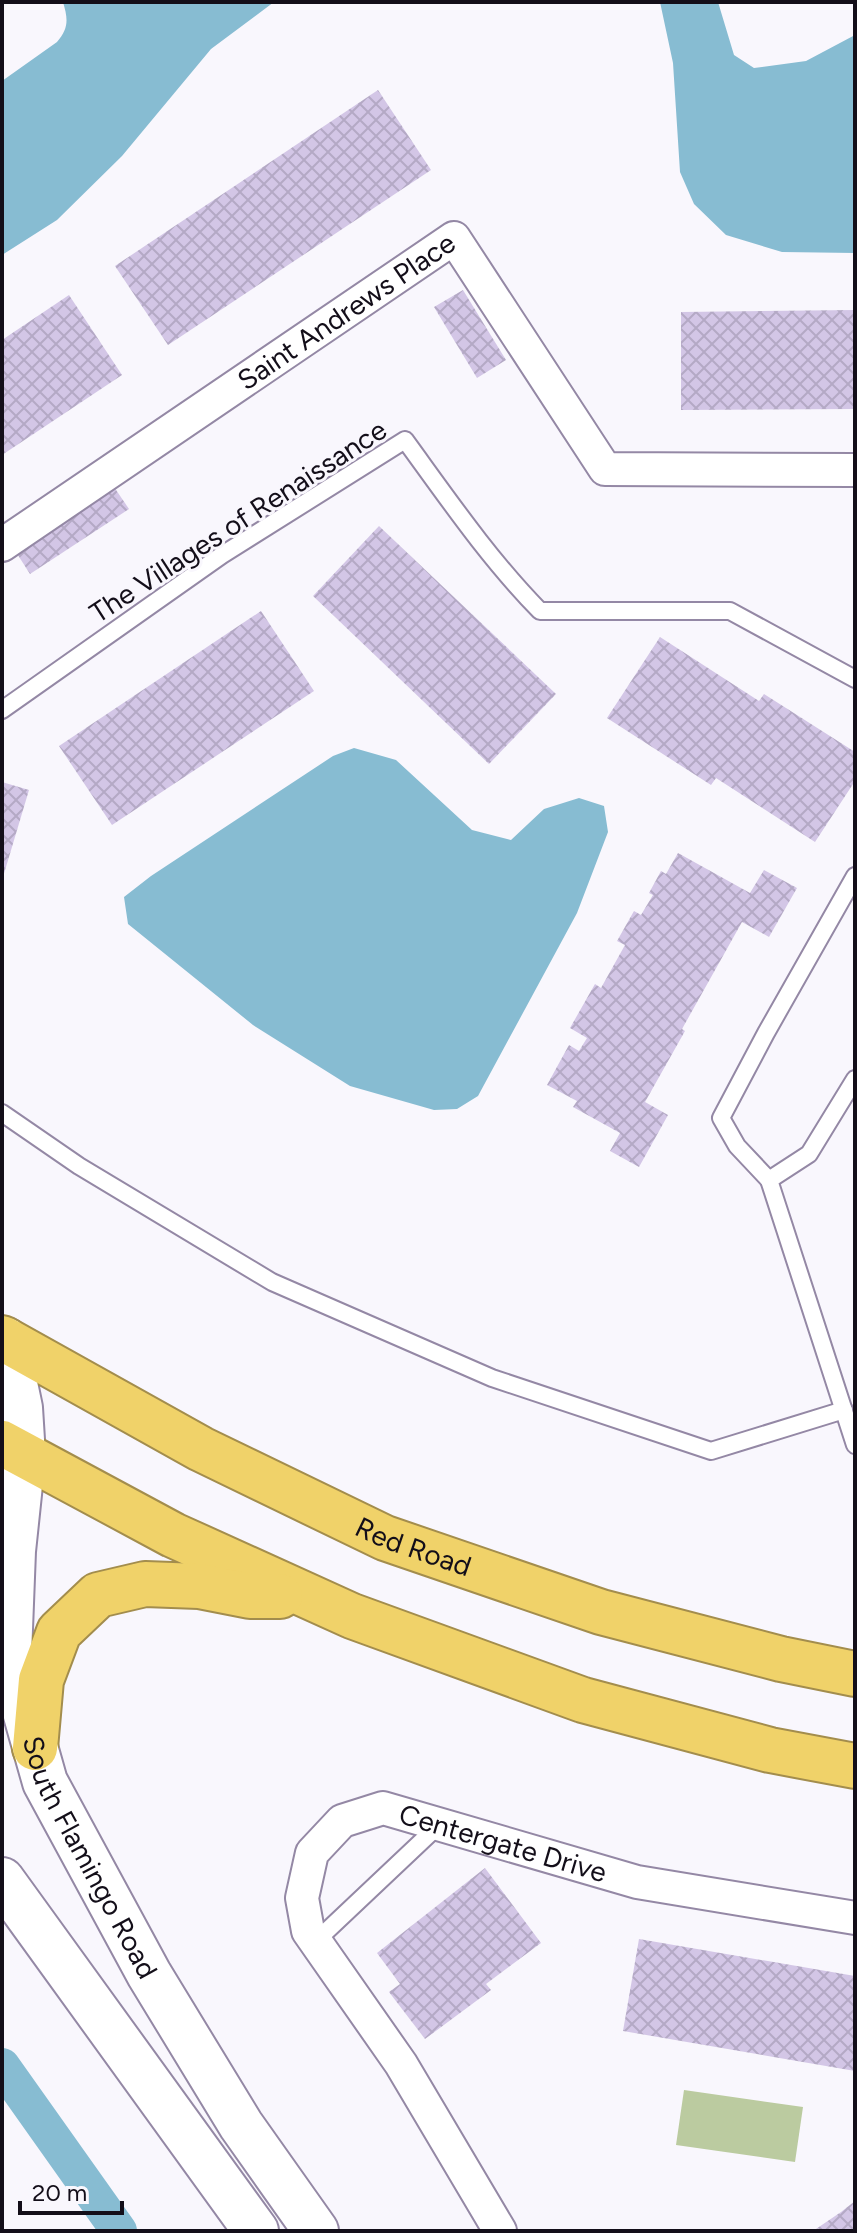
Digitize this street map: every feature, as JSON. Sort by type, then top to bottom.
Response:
[{"type":"highway","name":"Red Road","points":[[4,1339],[201,1449],[385,1538],[601,1612],[781,1659],[855,1674]]},
{"type":"highway","points":[[12,1449],[173,1535],[352,1616],[583,1700],[770,1750],[855,1766]]},
{"type":"highway","points":[[35,1748],[41,1680],[59,1632],[98,1595],[145,1584],[199,1586],[250,1596],[307,1595]]},
{"type":"main road","name":"South Flamingo Road","points":[[4,1339],[20,1408],[12,1449],[13,1551],[9,1655],[45,1782],[149,1974],[241,2125],[316,2231]]},
{"type":"main road","points":[[2,1880],[256,2231]]},
{"type":"street","name":"Saint Andrews Place","points":[[2,545],[454,238],[605,469],[855,470]]},
{"type":"street","name":"Centergate Drive","points":[[500,2231],[401,2064],[308,1931],[302,1898],[312,1853],[342,1821],[383,1808],[637,1882],[855,1918]]},
{"type":"lane","name":"The Villages of Renaissance","points":[[2,710],[222,555],[405,440],[508,578],[540,611],[730,611],[855,679]]},
{"type":"lane","points":[[855,876],[721,1118],[737,1146],[769,1180],[855,1445]]},
{"type":"lane","points":[[769,1180],[809,1154],[855,1079]]},
{"type":"lane","points":[[2,1113],[79,1166],[272,1282],[492,1378],[711,1451],[844,1410]]},
{"type":"lane","points":[[315,1942],[440,1824]]},
{"type":"green space","points":[[684,2090],[803,2107],[795,2162],[676,2145]]},
{"type":"water","points":[[63,2],[274,2],[211,49],[122,156],[57,220],[2,255],[2,81],[61,37],[66,23]]},
{"type":"water","points":[[660,2],[718,2],[734,55],[754,68],[806,61],[855,35],[855,253],[782,252],[726,235],[694,204],[680,172],[673,63]]},
{"type":"water","points":[[354,748],[396,760],[472,830],[511,840],[544,809],[579,798],[604,806],[608,832],[577,913],[478,1096],[457,1109],[434,1110],[350,1086],[253,1025],[128,924],[124,897],[333,756]]},
{"type":"building","points":[[378,90],[431,170],[168,345],[115,266]]},
{"type":"building","points":[[463,290],[506,360],[477,378],[434,307]]},
{"type":"building","points":[[69,295],[122,375],[2,455],[2,340]]},
{"type":"building","points":[[855,310],[855,409],[681,410],[681,312]]},
{"type":"building","points":[[112,484],[129,509],[30,574],[14,549]]},
{"type":"building","points":[[379,526],[556,694],[489,764],[313,596]]},
{"type":"building","points":[[261,611],[314,691],[112,825],[59,746]]},
{"type":"building","points":[[660,637],[759,701],[764,694],[855,752],[855,781],[815,842],[716,778],[711,785],[607,718]]},
{"type":"building","points":[[2,782],[29,790],[3,877],[2,877]]},
{"type":"building","points":[[678,853],[750,893],[764,870],[797,888],[769,937],[742,922],[645,1102],[668,1115],[639,1167],[610,1151],[620,1133],[573,1107],[577,1101],[547,1085],[569,1045],[579,1051],[587,1038],[570,1028],[595,984],[601,988],[625,945],[617,941],[634,911],[641,915],[653,895],[649,893],[661,871],[666,874]]},
{"type":"building","points":[[485,1868],[541,1943],[486,1984],[491,1990],[425,2039],[389,1992],[400,1984],[377,1953]]},
{"type":"building","points":[[639,1939],[855,1976],[855,2071],[623,2031]]},
{"type":"building","points":[[855,2201],[855,2231],[813,2231],[841,2212]]},
{"type":"waterway","points":[[2,2066],[119,2231]]}]
